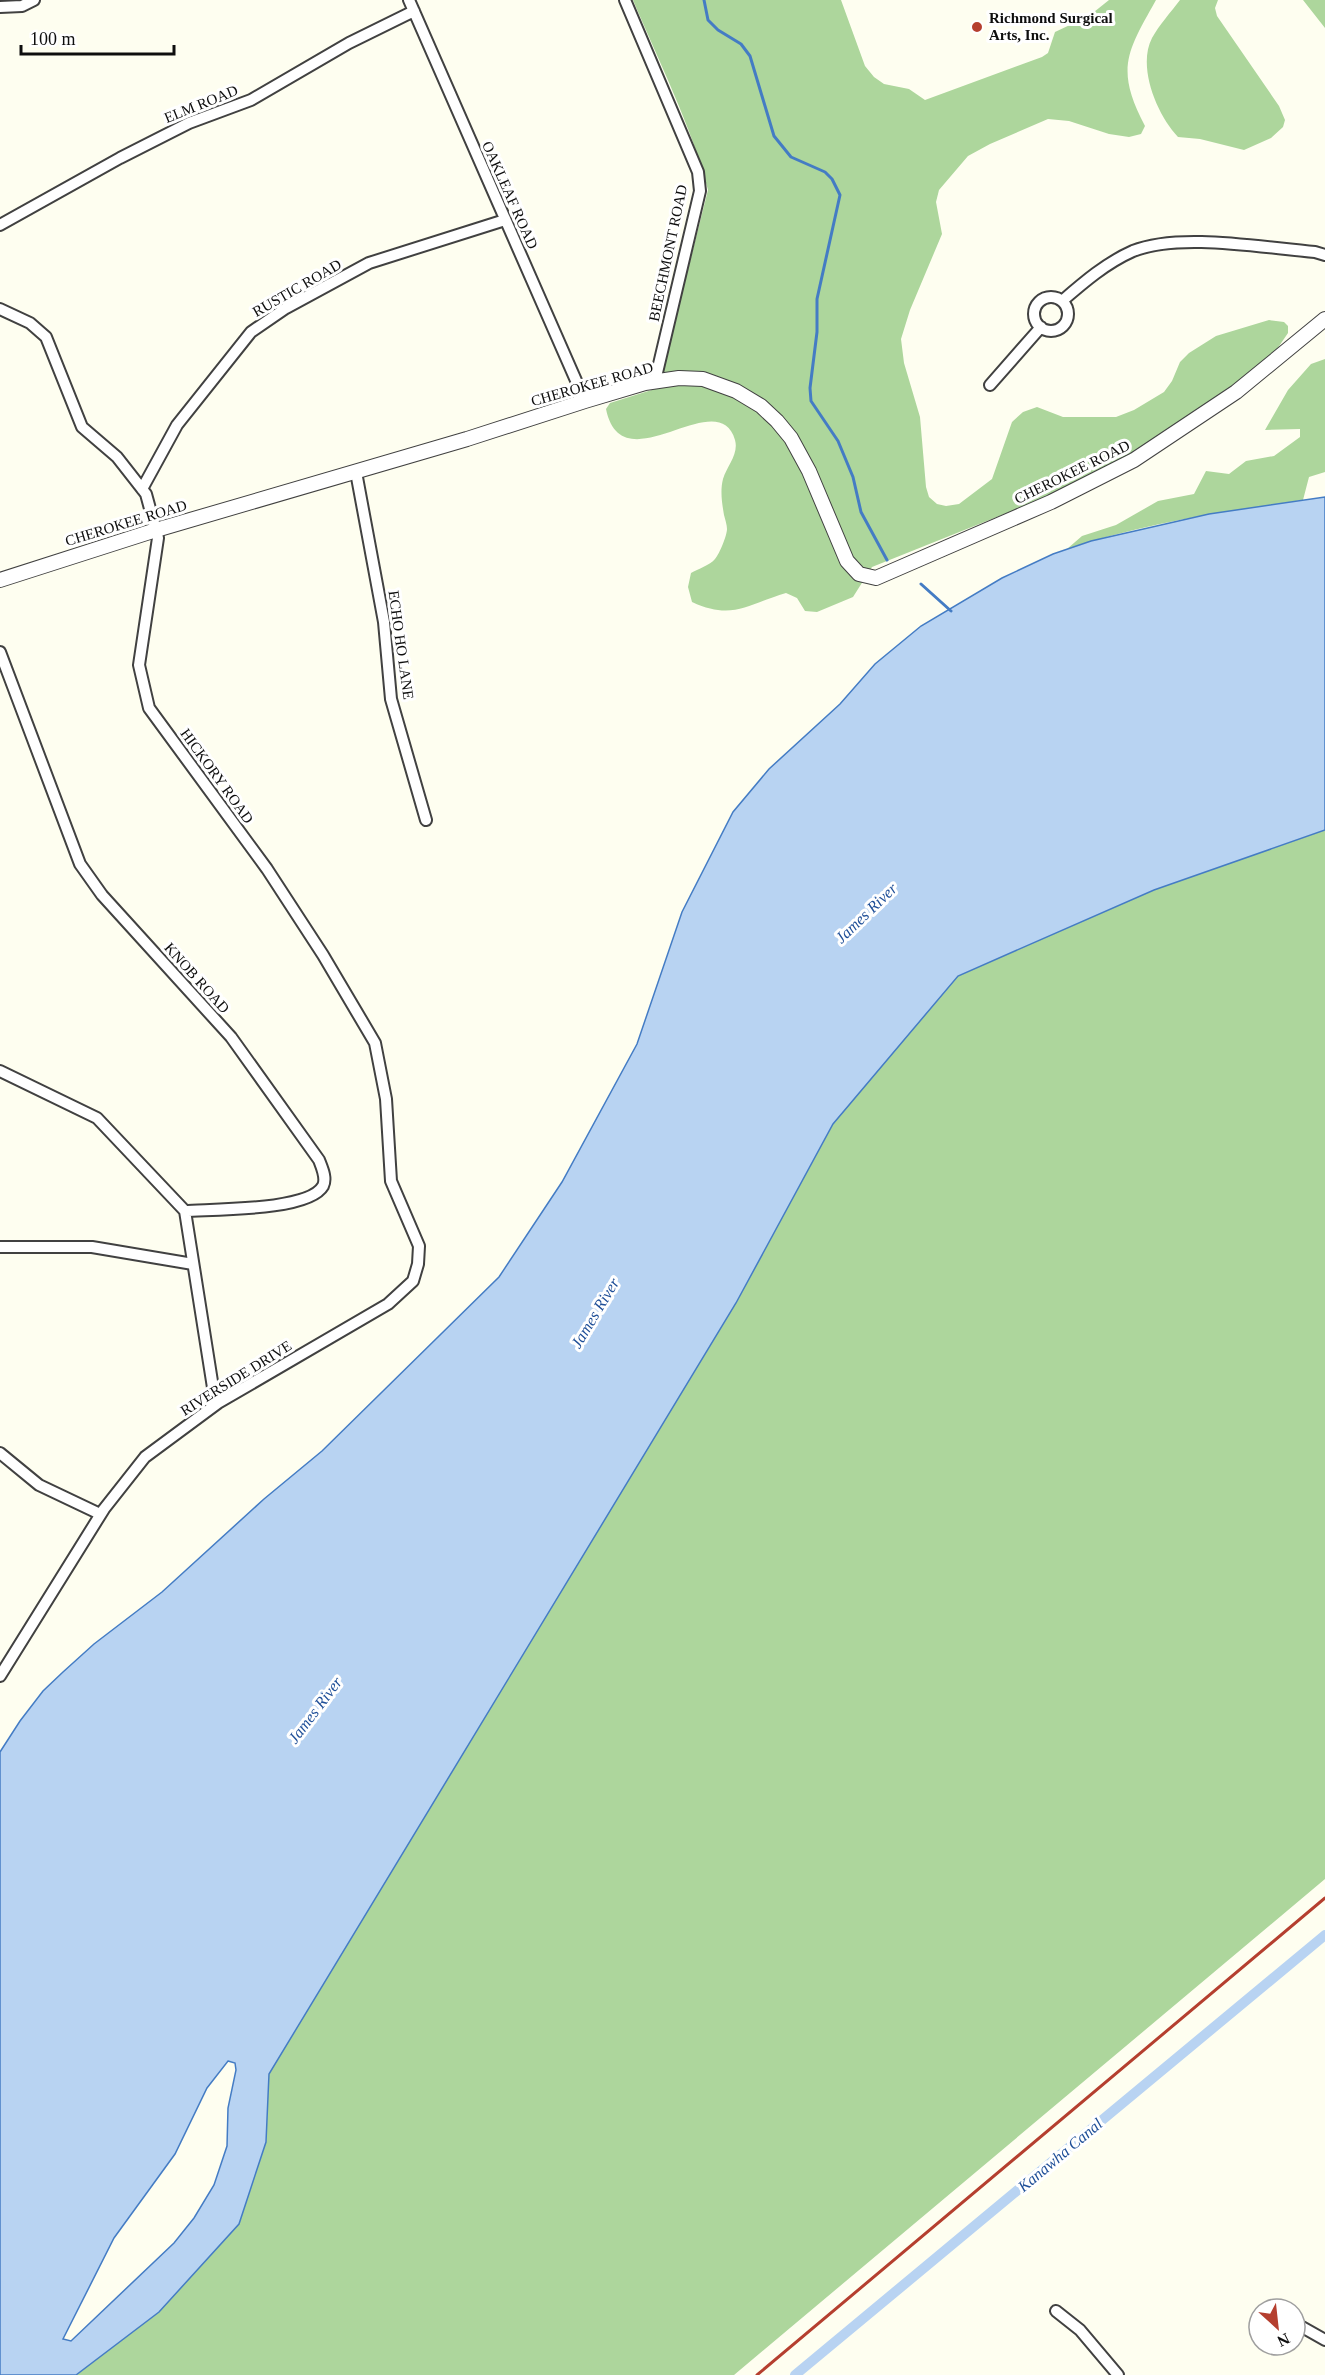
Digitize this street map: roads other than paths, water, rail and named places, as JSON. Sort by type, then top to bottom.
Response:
[{"type":"street","points":[[0,7],[21,6],[34,0]]},
{"type":"street","name":"OAKLEAF ROAD","points":[[409,0],[585,401]]},
{"type":"street","name":"BEECHMONT ROAD","points":[[625,0],[698,172],[700,191],[655,381]]},
{"type":"street","name":"ELM ROAD","points":[[0,225],[120,158],[189,123],[251,100],[349,43],[414,11]]},
{"type":"street","name":"RUSTIC ROAD","points":[[142,489],[177,425],[251,332],[286,308],[369,263],[505,220]]},
{"type":"street","points":[[1062,301],[1111,262],[1151,245],[1192,242],[1315,252],[1325,255]]},
{"type":"street","points":[[1047,297],[1062,301],[1068,311],[1066,322],[1062,327],[1051,331],[1041,327],[1035,316],[1038,303],[1047,297]]},
{"type":"street","name":"HICKORY ROAD","points":[[0,309],[30,323],[46,337],[82,427],[117,457],[146,494],[158,538],[140,665],[149,708],[267,869],[323,955],[375,1043],[386,1098],[391,1181],[419,1246],[418,1264],[413,1281]]},
{"type":"street","name":"CHEROKEE ROAD","points":[[0,580],[156,530],[585,401],[655,381],[679,378],[709,381],[736,391],[769,413],[791,438],[807,465],[846,561],[859,574],[876,578],[1051,502],[1134,460],[1236,392],[1325,319]]},
{"type":"street","points":[[990,385],[1041,327]]},
{"type":"street","name":"ECHO HO LANE","points":[[356,471],[384,622],[391,699],[426,820]]},
{"type":"street","name":"KNOB ROAD","points":[[0,652],[80,864],[102,895],[231,1037],[320,1160],[325,1179],[322,1187],[315,1196],[302,1201],[277,1206],[184,1211]]},
{"type":"street","points":[[1,1072],[97,1118],[184,1211],[214,1394],[218,1403]]},
{"type":"street","points":[[0,1247],[92,1247],[193,1264]]},
{"type":"street","name":"RIVERSIDE DRIVE","points":[[0,1676],[100,1514],[145,1457],[218,1403],[388,1304],[413,1281]]},
{"type":"street","points":[[0,1453],[39,1485],[100,1514]]},
{"type":"street","points":[[1056,2311],[1080,2330],[1118,2375]]},
{"type":"street","points":[[1307,2330],[1325,2340]]},
{"type":"water","name":"James River","points":[[1325,497],[1325,830],[1154,890],[958,976],[833,1124],[736,1303],[269,2074],[266,2142],[239,2224],[159,2312],[76,2375],[0,2375],[0,1752],[20,1721],[43,1691],[94,1644],[162,1592],[264,1499],[322,1451],[499,1277],[562,1182],[637,1044],[682,912],[733,812],[769,769],[840,704],[875,664],[921,626],[1002,578],[1053,554],[1091,541],[1209,514]],"holes":[[[228,2061],[235,2063],[236,2070],[228,2108],[227,2146],[214,2185],[194,2218],[174,2243],[71,2341],[63,2339],[114,2238],[175,2154],[207,2088]]]},
{"type":"waterway","points":[[704,0],[708,20],[718,30],[741,44],[750,56],[774,136],[791,157],[825,172],[832,179],[840,195],[817,299],[817,332],[810,388],[811,401],[838,441],[853,477],[861,512],[887,560]]},
{"type":"waterway","points":[[921,584],[951,611]]},
{"type":"waterway","name":"Kanawha Canal","points":[[795,2375],[1325,1935]]},
{"type":"railway","points":[[757,2375],[1325,1898]]},
{"type":"place","name":"Richmond Surgical Arts, Inc.","points":[[977,27]]}]
